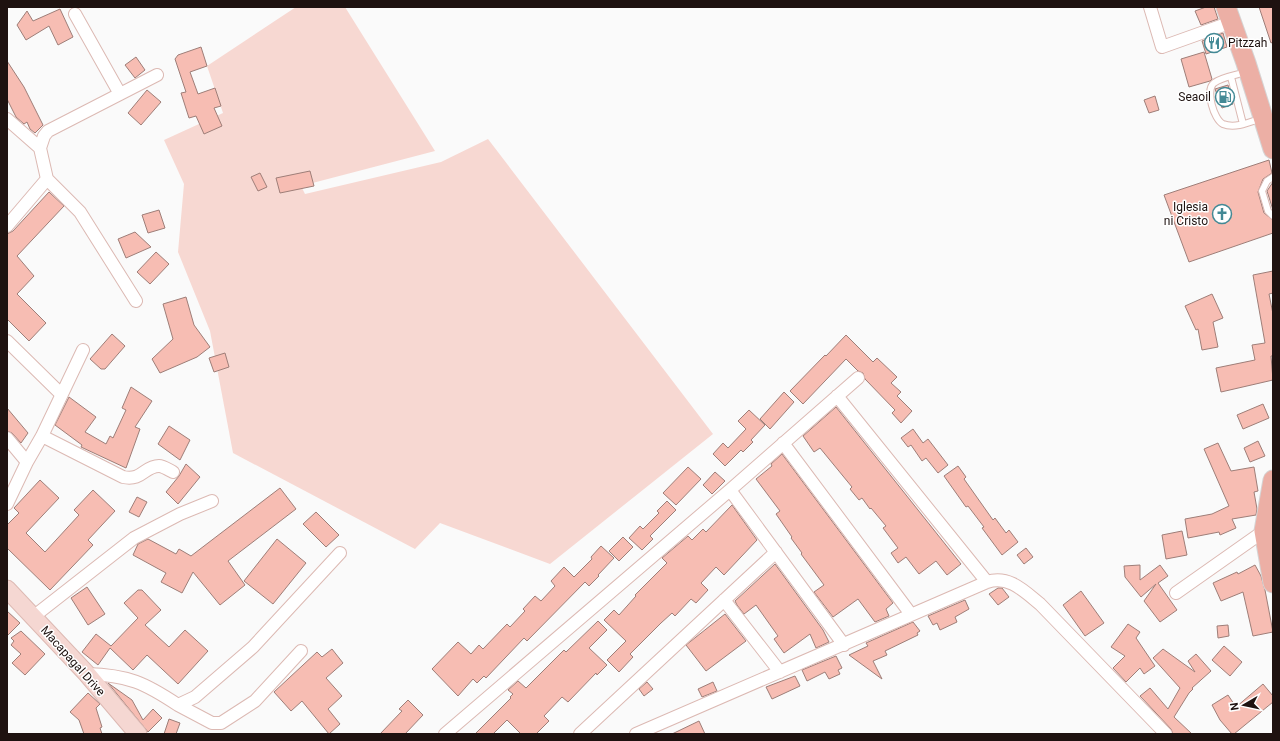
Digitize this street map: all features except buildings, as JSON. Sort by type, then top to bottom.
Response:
[{"type":"main road","points":[[1229,15],[1240,74],[1263,118],[1273,149]]},
{"type":"main road","points":[[1273,480],[1264,531],[1273,583]]},
{"type":"main road","name":"Macapagal Drive","points":[[7,589],[87,674],[138,734]]},
{"type":"street","points":[[1150,7],[1162,47],[1229,15]]},
{"type":"street","points":[[75,14],[120,94]]},
{"type":"street","points":[[136,302],[80,212],[47,179],[40,148],[44,136],[48,131],[157,75]]},
{"type":"street","points":[[7,119],[40,148]]},
{"type":"street","points":[[7,226],[47,179]]},
{"type":"street","points":[[7,341],[61,394]]},
{"type":"street","points":[[7,504],[27,462],[42,436],[82,350]]},
{"type":"street","points":[[445,734],[730,490],[858,378]]},
{"type":"street","points":[[838,396],[987,582]]},
{"type":"street","points":[[42,436],[123,477],[131,479],[138,477],[151,467],[160,466],[173,472]]},
{"type":"street","points":[[7,438],[27,462]]},
{"type":"street","points":[[783,443],[910,614]]},
{"type":"street","points":[[730,490],[844,645]]},
{"type":"street","points":[[33,617],[134,538],[180,514],[212,502]]},
{"type":"street","points":[[1176,593],[1264,531]]},
{"type":"street","points":[[580,734],[776,552]]},
{"type":"street","points":[[178,705],[195,697],[253,647],[340,553]]},
{"type":"street","points":[[636,734],[844,645],[910,614],[987,582],[999,579],[1008,581],[1040,604],[1166,734]]},
{"type":"street","points":[[724,600],[780,672]]},
{"type":"street","points":[[87,674],[104,674],[134,680],[154,689],[178,705],[212,723],[221,723],[255,701],[301,651]]},
{"type":"lane","points":[[1243,124],[1240,74],[1213,83],[1209,94],[1216,118],[1222,124],[1230,126],[1243,124],[1263,118]]},
{"type":"lane","points":[[1273,177],[1267,181],[1262,191],[1268,211],[1273,216]]},
{"type":"shaded area","points":[[296,7],[345,7],[435,151],[301,186],[305,194],[441,162],[488,139],[713,434],[550,564],[440,523],[415,549],[233,453],[210,331],[178,252],[184,184],[164,140],[223,113],[207,66]]},
{"type":"place","name":"Pitzzah","points":[[1214,43]]},
{"type":"place","name":"Seaoil","points":[[1225,97]]},
{"type":"place","name":"Iglesia ni Cristo","points":[[1222,214]]}]
